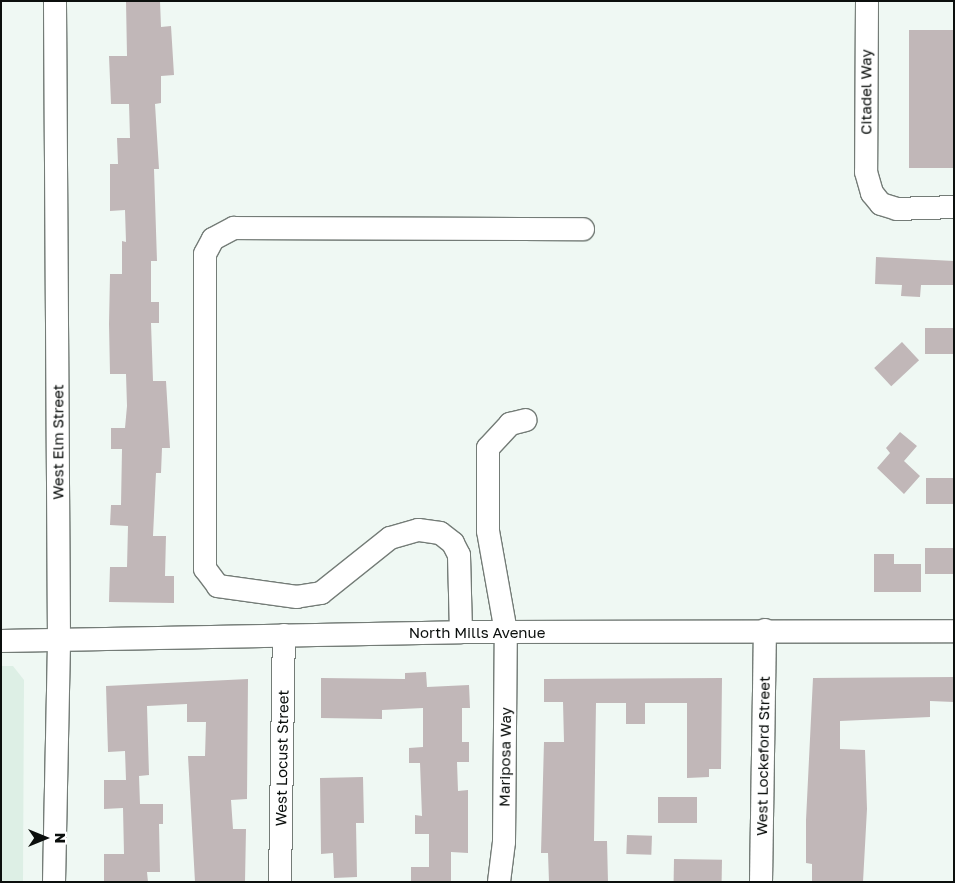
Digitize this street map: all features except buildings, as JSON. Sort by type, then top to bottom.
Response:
[{"type":"street","name":"West Elm Street","points":[[54,882],[59,640],[55,1]]},
{"type":"street","name":"Citadel Way","points":[[867,1],[866,172],[872,193],[881,204],[897,209],[954,207]]},
{"type":"street","points":[[461,632],[459,555],[453,543],[440,533],[418,530],[390,538],[321,593],[296,598],[218,586],[205,569],[205,254],[213,239],[234,228],[583,228]]},
{"type":"street","name":"Mariposa Way","points":[[499,882],[504,842],[506,632],[488,531],[488,448],[510,424],[526,420]]},
{"type":"street","name":"West Locust Street","points":[[280,882],[289,635],[296,598]]},
{"type":"street","name":"West Lockeford Street","points":[[761,882],[765,630]]},
{"type":"street","name":"North Mills Avenue","points":[[1,641],[461,632],[954,631]]},
{"type":"shaded area","points":[[1,666],[13,666],[24,680],[23,882],[1,882]]}]
